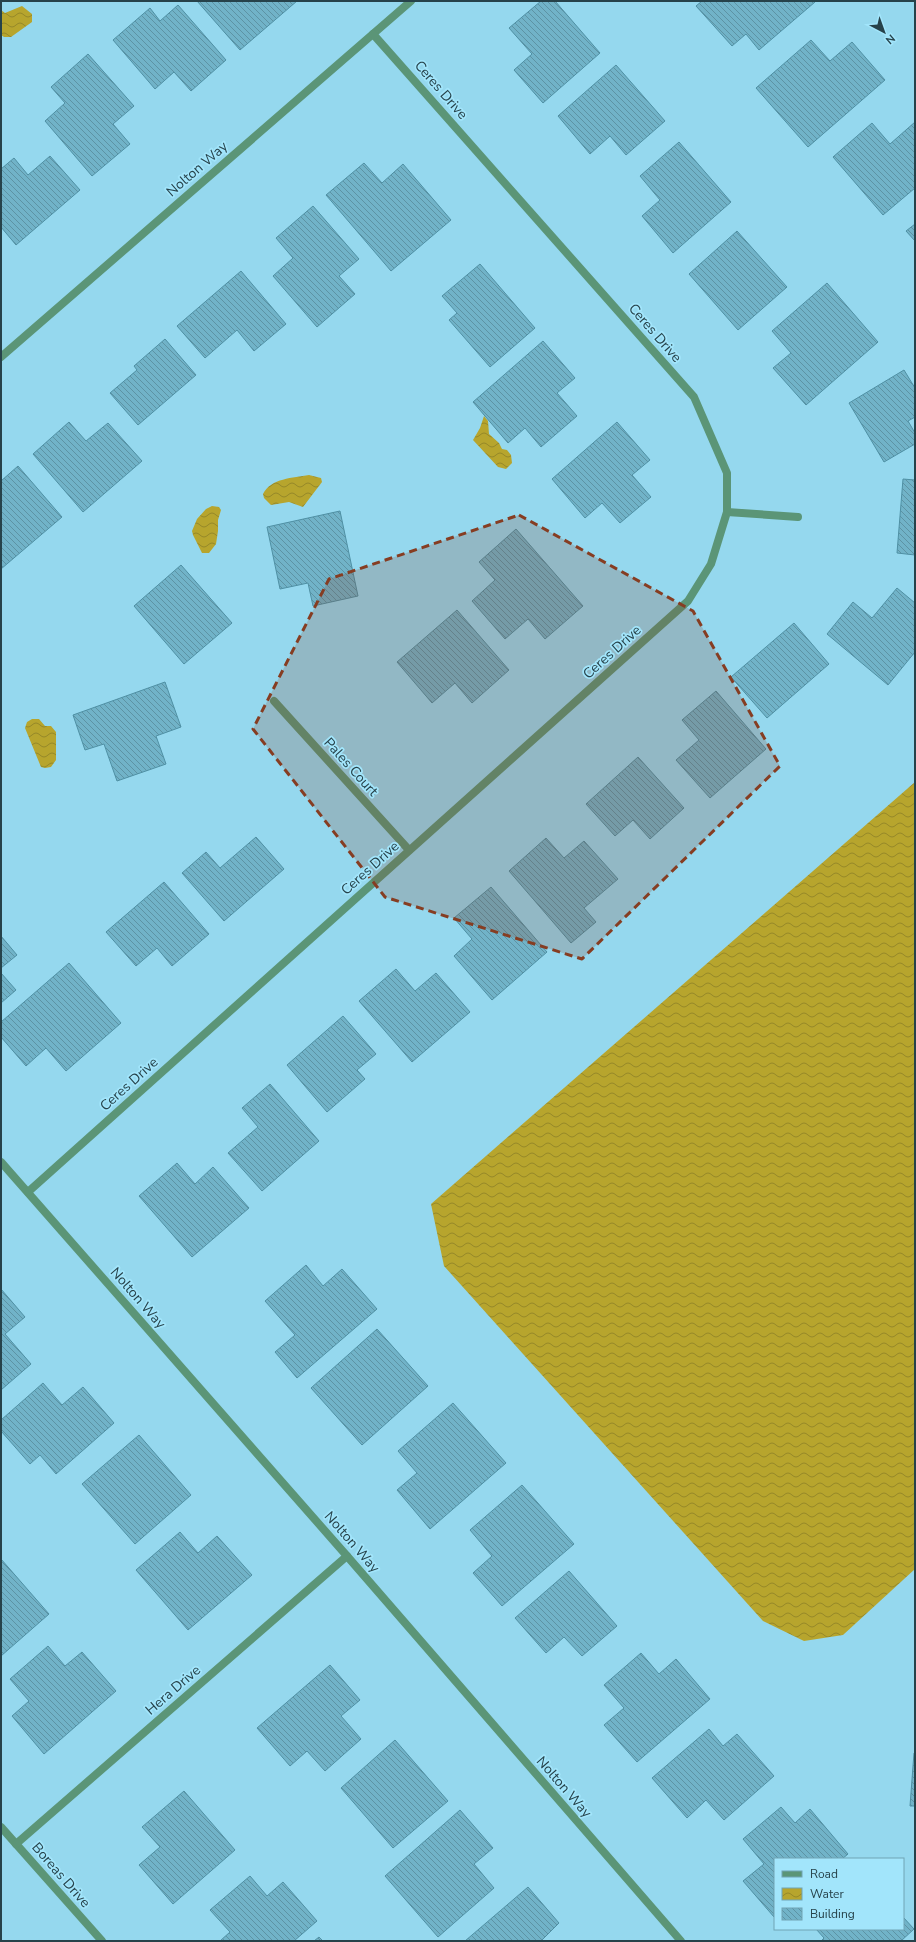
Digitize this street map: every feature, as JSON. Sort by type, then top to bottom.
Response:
[{"type":"street","name":"Nolton Way","points":[[1,357],[411,1]]},
{"type":"street","name":"Ceres Drive","points":[[28,1192],[688,601],[711,564],[727,512],[727,473],[694,397],[373,34]]},
{"type":"street","points":[[727,512],[798,517]]},
{"type":"street","name":"Pales Court","points":[[274,701],[409,850]]},
{"type":"street","name":"Nolton Way","points":[[1,1162],[347,1556],[681,1941]]},
{"type":"street","name":"Hera Drive","points":[[16,1844],[347,1556]]},
{"type":"street","name":"Boreas Drive","points":[[1,1826],[102,1941]]},
{"type":"highlighted area","points":[[519,515],[693,611],[780,766],[582,959],[385,897],[253,729],[329,579]]},
{"type":"water","points":[[22,6],[32,14],[32,22],[11,37],[4,37],[1,35],[1,10],[5,13]]},
{"type":"water","points":[[484,416],[488,421],[489,434],[499,443],[502,449],[507,450],[511,455],[512,463],[506,469],[498,467],[473,440],[480,428]]},
{"type":"water","points":[[309,475],[321,478],[322,482],[303,507],[289,502],[271,505],[264,498],[263,494],[271,485],[290,478]]},
{"type":"water","points":[[212,506],[219,507],[221,510],[218,520],[216,544],[209,553],[202,553],[192,531],[197,519],[206,509]]},
{"type":"water","points":[[32,719],[39,719],[45,726],[51,726],[56,732],[56,760],[51,767],[41,767],[25,728],[27,722]]},
{"type":"water","points":[[915,782],[915,1569],[843,1635],[804,1641],[763,1621],[444,1266],[431,1204]]},
{"type":"building","points":[[197,1],[297,1],[240,50]]},
{"type":"building","points":[[541,1],[555,1],[600,53],[543,103],[514,70],[532,54],[509,28]]},
{"type":"building","points":[[702,1],[815,2],[759,50],[746,34],[732,46],[696,6]]},
{"type":"building","points":[[178,5],[226,60],[191,91],[174,72],[155,89],[113,40],[150,8],[160,21]]},
{"type":"building","points":[[811,40],[830,61],[852,42],[885,80],[808,147],[756,88]]},
{"type":"building","points":[[88,54],[134,106],[113,124],[130,144],[92,176],[45,121],[65,103],[51,87]]},
{"type":"building","points":[[616,65],[665,121],[626,155],[610,136],[590,154],[558,116]]},
{"type":"building","points":[[915,122],[915,188],[883,215],[833,157],[872,123],[890,144]]},
{"type":"building","points":[[679,142],[731,202],[673,253],[642,216],[660,200],[640,176]]},
{"type":"building","points":[[50,156],[80,190],[16,245],[1,227],[1,169],[14,158],[28,175]]},
{"type":"building","points":[[364,163],[382,183],[403,164],[451,220],[391,271],[326,195]]},
{"type":"building","points":[[313,206],[359,259],[339,276],[355,294],[317,327],[273,276],[293,258],[276,238]]},
{"type":"building","points":[[915,224],[915,241],[906,231]]},
{"type":"building","points":[[737,231],[787,287],[738,330],[689,274]]},
{"type":"building","points":[[480,264],[535,328],[490,367],[449,320],[457,313],[442,296]]},
{"type":"building","points":[[241,271],[286,324],[254,351],[237,330],[205,358],[177,326]]},
{"type":"building","points":[[827,283],[878,342],[806,405],[773,368],[791,353],[772,331]]},
{"type":"building","points":[[165,339],[196,375],[138,425],[110,393],[137,370],[134,366]]},
{"type":"building","points":[[543,341],[575,378],[557,393],[577,416],[541,447],[525,428],[508,443],[473,402]]},
{"type":"building","points":[[904,370],[915,388],[915,417],[908,421],[915,433],[915,444],[884,462],[849,403]]},
{"type":"building","points":[[69,422],[86,441],[108,423],[142,461],[83,512],[33,454]]},
{"type":"building","points":[[617,422],[650,460],[632,475],[651,497],[620,523],[602,503],[585,518],[552,479]]},
{"type":"building","points":[[18,466],[62,517],[1,569],[1,481]]},
{"type":"building","points":[[903,479],[915,480],[915,555],[897,553]]},
{"type":"building","points":[[340,511],[358,596],[313,606],[308,583],[280,589],[267,527]]},
{"type":"building","points":[[516,529],[583,606],[545,639],[528,619],[505,639],[472,601],[495,580],[479,562]]},
{"type":"building","points":[[181,565],[232,623],[184,664],[134,606]]},
{"type":"building","points":[[897,588],[915,603],[915,652],[888,685],[827,634],[853,602],[872,618]]},
{"type":"building","points":[[457,610],[509,670],[472,703],[455,683],[432,703],[397,662]]},
{"type":"building","points":[[794,623],[829,664],[767,718],[731,677]]},
{"type":"building","points":[[165,682],[181,727],[156,736],[166,764],[117,781],[104,744],[85,750],[73,715]]},
{"type":"building","points":[[716,691],[766,749],[710,798],[676,760],[699,740],[682,720]]},
{"type":"building","points":[[638,757],[684,808],[650,839],[633,820],[615,836],[586,804]]},
{"type":"building","points":[[256,837],[284,869],[224,921],[182,873],[206,852],[220,868]]},
{"type":"building","points":[[546,838],[564,858],[584,841],[618,879],[584,908],[596,922],[571,943],[509,871]]},
{"type":"building","points":[[164,882],[209,934],[172,966],[157,948],[136,966],[106,932]]},
{"type":"building","points":[[491,887],[547,952],[492,1000],[454,956],[472,939],[454,918]]},
{"type":"building","points":[[1,936],[17,955],[1,968]]},
{"type":"building","points":[[69,963],[121,1023],[66,1071],[46,1048],[26,1066],[1,1037],[1,1022]]},
{"type":"building","points":[[396,969],[415,991],[436,973],[470,1012],[412,1062],[359,1001]]},
{"type":"building","points":[[1,973],[16,990],[1,1003]]},
{"type":"building","points":[[343,1016],[376,1054],[357,1070],[365,1079],[327,1112],[287,1065]]},
{"type":"building","points":[[270,1084],[319,1141],[262,1191],[228,1153],[258,1127],[242,1108]]},
{"type":"building","points":[[177,1163],[195,1184],[213,1167],[249,1208],[192,1257],[139,1196]]},
{"type":"building","points":[[306,1265],[323,1286],[342,1269],[377,1309],[297,1378],[275,1352],[295,1335],[265,1301]]},
{"type":"building","points":[[1,1289],[25,1317],[5,1334],[31,1364],[1,1390]]},
{"type":"building","points":[[377,1329],[428,1386],[362,1445],[311,1388]]},
{"type":"building","points":[[43,1383],[62,1405],[83,1387],[114,1423],[56,1474],[40,1455],[30,1464],[1,1431],[1,1420]]},
{"type":"building","points":[[453,1403],[506,1463],[430,1529],[397,1490],[417,1473],[398,1451]]},
{"type":"building","points":[[139,1435],[191,1495],[135,1544],[82,1484]]},
{"type":"building","points":[[522,1485],[574,1544],[502,1606],[473,1573],[492,1556],[470,1530]]},
{"type":"building","points":[[180,1532],[198,1553],[217,1536],[252,1575],[188,1630],[136,1570]]},
{"type":"building","points":[[1,1559],[49,1614],[1,1656]]},
{"type":"building","points":[[569,1571],[617,1626],[582,1656],[564,1637],[546,1653],[515,1618]]},
{"type":"building","points":[[48,1646],[65,1666],[82,1652],[116,1691],[44,1754],[12,1716],[29,1701],[10,1679]]},
{"type":"building","points":[[641,1653],[659,1674],[676,1659],[710,1699],[637,1762],[604,1725],[624,1708],[604,1685]]},
{"type":"building","points":[[330,1665],[360,1700],[341,1716],[361,1739],[325,1771],[307,1751],[290,1766],[257,1728]]},
{"type":"building","points":[[709,1729],[723,1746],[737,1734],[774,1776],[724,1820],[706,1800],[687,1818],[652,1778]]},
{"type":"building","points":[[395,1740],[448,1801],[393,1848],[341,1788]]},
{"type":"building","points":[[914,1753],[915,1806],[910,1806]]},
{"type":"building","points":[[184,1791],[235,1850],[173,1904],[139,1865],[160,1847],[142,1827]]},
{"type":"building","points":[[781,1807],[795,1823],[810,1809],[848,1854],[843,1858],[774,1858],[774,1917],[743,1881],[764,1864],[743,1839]]},
{"type":"building","points":[[460,1810],[493,1848],[474,1864],[494,1888],[438,1937],[385,1876]]},
{"type":"building","points":[[250,1876],[267,1896],[283,1882],[317,1921],[294,1941],[220,1941],[230,1932],[210,1910]]},
{"type":"building","points":[[528,1887],[559,1923],[541,1941],[465,1941]]},
{"type":"building","points":[[904,1918],[914,1929],[901,1941],[821,1941],[824,1938],[817,1930],[904,1930]]},
{"type":"building","points":[[319,1937],[323,1941],[314,1941]]}]
